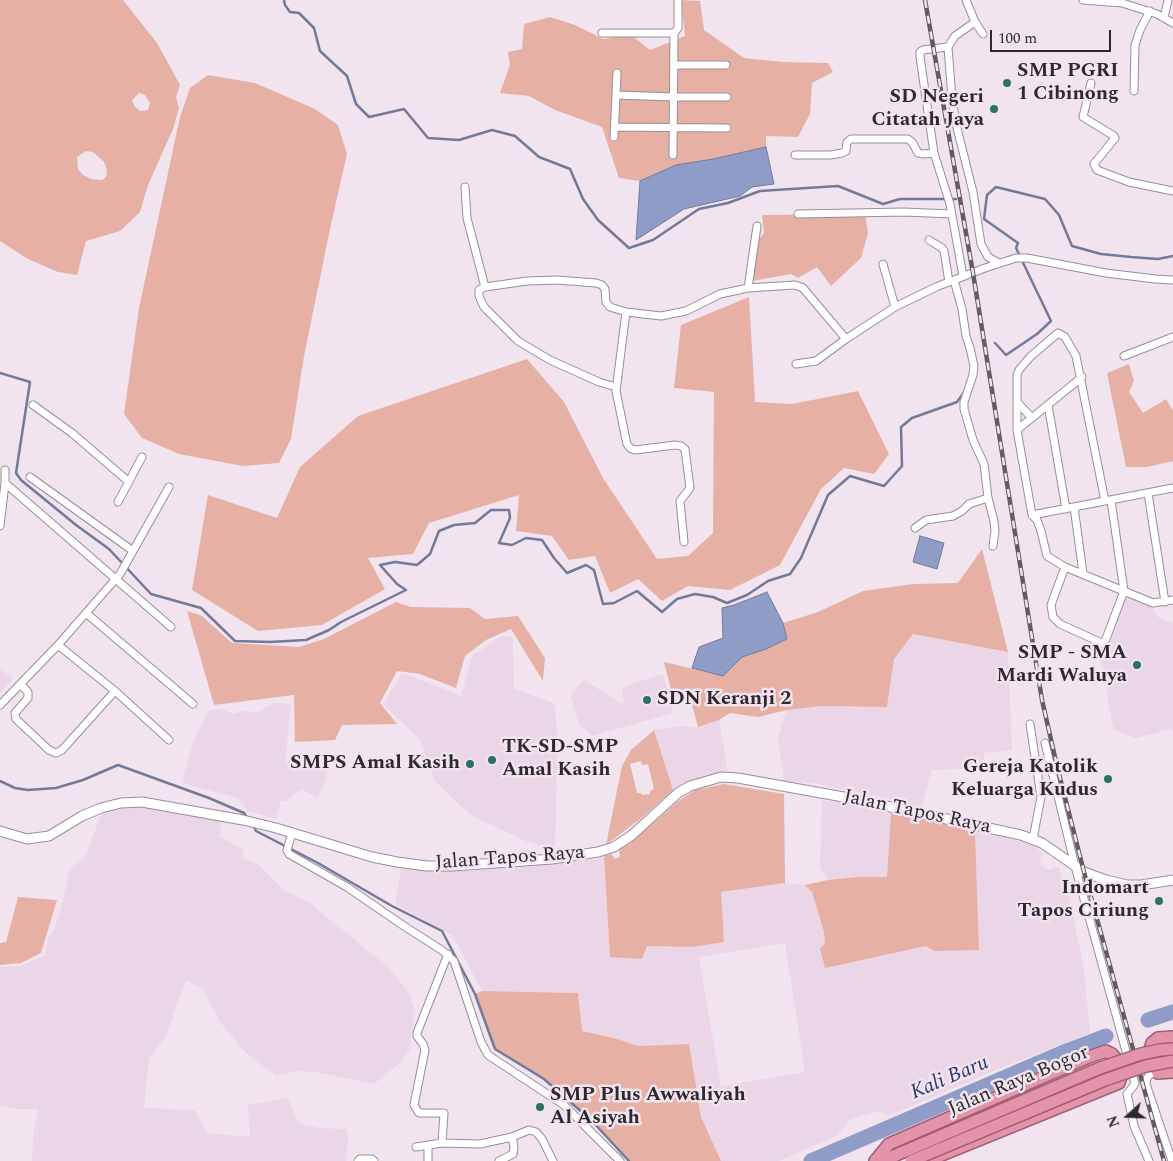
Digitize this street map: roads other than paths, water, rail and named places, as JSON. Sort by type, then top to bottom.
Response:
[{"type":"highway","points":[[1173,1037],[1158,1038],[1152,1043],[1150,1050],[1158,1073],[1173,1072]]},
{"type":"highway","name":"Jalan Raya Bogor","points":[[907,1156],[1100,1068],[1141,1054],[1173,1049]]},
{"type":"highway","points":[[875,1161],[889,1144],[1089,1057],[1106,1052],[1112,1054],[1117,1060],[1121,1077],[1119,1083],[927,1161]]},
{"type":"highway","name":"Jalan Raya Bogor","points":[[883,1161],[907,1156],[1105,1080],[1146,1066],[1173,1061]]},
{"type":"main road","name":"Jalan Tapos Raya","points":[[0,831],[27,839],[49,836],[82,816],[101,808],[121,803],[142,802],[243,820],[291,838],[372,857],[427,866],[453,866],[576,856],[598,852],[614,846],[632,835],[678,793],[690,786],[721,777],[738,778],[849,798],[1033,839],[1053,850],[1075,866],[1098,878],[1127,884],[1150,884],[1173,880]]},
{"type":"street","points":[[673,155],[674,33],[678,28],[678,0]]},
{"type":"street","points":[[966,0],[975,22],[983,34]]},
{"type":"street","points":[[1083,0],[1122,3],[1150,12],[1173,23]]},
{"type":"street","points":[[1164,18],[1168,0]]},
{"type":"street","points":[[1134,91],[1135,45],[1140,30],[1150,12]]},
{"type":"street","points":[[975,22],[955,36],[948,47],[956,124],[982,244],[988,256],[999,263]]},
{"type":"street","points":[[602,33],[674,33]]},
{"type":"street","points":[[948,47],[923,50],[920,54],[934,153],[950,204],[963,276]]},
{"type":"street","points":[[674,65],[726,65]]},
{"type":"street","points":[[614,137],[617,73]]},
{"type":"street","points":[[1091,83],[1083,117],[1115,138],[1094,164],[1097,170],[1128,182],[1173,191]]},
{"type":"street","points":[[616,95],[727,97]]},
{"type":"street","points":[[615,127],[727,128]]},
{"type":"street","points":[[795,155],[831,155],[842,153],[846,151],[847,142],[851,139],[908,139],[918,152],[923,154],[934,153]]},
{"type":"street","points":[[465,187],[467,218],[485,287]]},
{"type":"street","points":[[798,214],[904,212],[952,214]]},
{"type":"street","points":[[748,288],[757,226]]},
{"type":"street","points":[[929,240],[944,251],[951,281],[962,309],[966,336],[974,363],[964,409],[973,440],[984,464],[988,498],[995,526],[993,546]]},
{"type":"street","points":[[796,364],[816,361],[895,307],[963,276],[1016,258],[1026,258],[1155,280],[1173,280]]},
{"type":"street","points":[[883,264],[895,307]]},
{"type":"street","points":[[616,387],[599,382],[550,360],[518,340],[484,307],[479,296],[479,290],[485,287],[557,280],[596,283],[602,285],[605,289],[606,302],[610,307],[626,312],[661,316],[676,314],[720,294],[748,288],[799,286],[846,339]]},
{"type":"street","points":[[626,312],[616,387],[620,416],[627,444],[635,450],[675,445],[685,449],[690,488],[680,501],[684,542]]},
{"type":"street","points":[[1065,566],[1051,605],[1053,617],[1060,624],[1104,644],[1124,591],[1108,501],[1082,377],[1076,356],[1066,337],[1058,333],[1030,357],[1019,370],[1017,402],[1017,430],[1032,515],[1037,520],[1042,531],[1047,556],[1065,566],[1083,573],[1124,591],[1153,603],[1173,600]]},
{"type":"street","points":[[1124,356],[1173,337]]},
{"type":"street","points":[[1017,430],[1082,377]]},
{"type":"street","points":[[1017,402],[1032,418]]},
{"type":"street","points":[[33,405],[68,430],[129,482]]},
{"type":"street","points":[[1048,405],[1066,509]]},
{"type":"street","points":[[118,502],[142,457]]},
{"type":"street","points":[[0,526],[6,470]]},
{"type":"street","points":[[30,477],[133,551]]},
{"type":"street","points":[[5,483],[118,577],[171,627]]},
{"type":"street","points":[[0,705],[58,645],[118,577],[169,487]]},
{"type":"street","points":[[1032,515],[1173,488]]},
{"type":"street","points":[[1148,493],[1165,602]]},
{"type":"street","points":[[915,528],[926,520],[952,516],[962,511],[969,504],[988,498]]},
{"type":"street","points":[[1074,507],[1083,573]]},
{"type":"street","points":[[86,612],[193,704]]},
{"type":"street","points":[[58,645],[170,740]]},
{"type":"street","points":[[21,685],[28,692],[28,698],[15,714],[16,719],[49,750],[56,753],[62,750],[114,691]]},
{"type":"street","points":[[1030,724],[1041,797],[1033,839]]},
{"type":"street","points":[[1046,742],[1075,866],[1135,1084],[1127,1094],[1134,1126],[1149,1161]]},
{"type":"street","points":[[291,838],[287,850],[289,854],[347,887],[448,954],[455,962],[481,1042],[488,1055],[564,1106],[620,1161]]},
{"type":"street","points":[[442,1143],[444,1113],[419,1113],[414,1105],[425,1050],[417,1033],[448,954]]},
{"type":"street","points":[[1158,1073],[1150,1074],[1146,1084],[1172,1161]]},
{"type":"street","points":[[1119,1083],[1133,1078]]},
{"type":"street","points":[[416,1147],[442,1143],[480,1144],[512,1137],[529,1130],[536,1132],[542,1139],[553,1161]]},
{"type":"street","points":[[499,1161],[513,1154],[512,1137]]},
{"type":"street","points":[[428,1145],[428,1161]]},
{"type":"street","points":[[358,1161],[360,1159],[372,1159],[374,1161]]},
{"type":"water","points":[[766,147],[774,184],[752,187],[740,196],[684,209],[636,240],[640,181],[676,165]]},
{"type":"water","points":[[920,536],[944,543],[937,569],[913,562]]},
{"type":"water","points":[[767,592],[783,623],[787,639],[742,657],[723,676],[692,668],[699,647],[723,638],[722,608]]},
{"type":"waterway","points":[[284,0],[290,12],[299,13],[314,28],[320,51],[347,76],[356,104],[369,117],[404,109],[428,138],[459,140],[492,130],[515,136],[539,157],[570,169],[583,199],[598,220],[629,248],[653,240],[699,209],[728,203],[760,191],[838,186],[883,204],[900,199],[956,199]]},
{"type":"waterway","points":[[995,343],[1006,355],[1037,334],[1051,321],[1016,248],[1018,243],[984,219],[987,195],[996,187],[1045,199],[1059,215],[1072,246],[1101,254],[1131,257],[1158,259],[1173,256]]},
{"type":"waterway","points":[[0,373],[30,382],[16,473],[21,480],[109,549],[151,594],[201,608],[235,641],[270,642],[306,640],[406,590],[397,584],[380,565],[395,562],[417,565],[430,554],[439,531],[454,525],[475,523],[491,510],[509,510],[510,518],[499,543],[512,545],[526,538],[542,540],[567,573],[586,565],[594,570],[603,604],[614,603],[637,591],[662,612],[677,599],[695,594],[713,597],[727,603],[747,595],[768,581],[790,574],[801,558],[828,495],[850,476],[884,486],[902,466],[901,427],[912,418],[957,402],[965,391]]},
{"type":"waterway","points":[[0,781],[15,788],[28,790],[56,788],[83,780],[118,765],[209,798],[244,813],[248,819]]},
{"type":"waterway","points":[[253,825],[256,831],[318,863],[392,906],[442,931],[475,994],[495,1049],[544,1079],[592,1121],[629,1161]]},
{"type":"waterway","name":"Kali Baru","points":[[1148,1020],[1173,1012]]},
{"type":"waterway","name":"Kali Baru","points":[[811,1161],[1064,1052],[1106,1036]]},
{"type":"railway","points":[[925,0],[973,273],[1042,700],[1084,872],[1164,1161]]},
{"type":"place","name":"SMP PGRI 1 Cibinong","points":[[1007,83]]},
{"type":"place","name":"SD Negeri Citatah Jaya","points":[[994,109]]},
{"type":"place","name":"SMP - SMA Mardi Waluya","points":[[1137,665]]},
{"type":"place","name":"SDN Keranji 2","points":[[647,700]]},
{"type":"place","name":"TK-SD-SMP Amal Kasih","points":[[492,760]]},
{"type":"place","name":"SMPS Amal Kasih","points":[[470,764]]},
{"type":"place","name":"Gereja Katolik Keluarga Kudus","points":[[1108,779]]},
{"type":"place","name":"Indomart Tapos Ciriung","points":[[1159,901]]},
{"type":"place","name":"SMP Plus Awwaliyah Al Asiyah","points":[[540,1107]]}]
